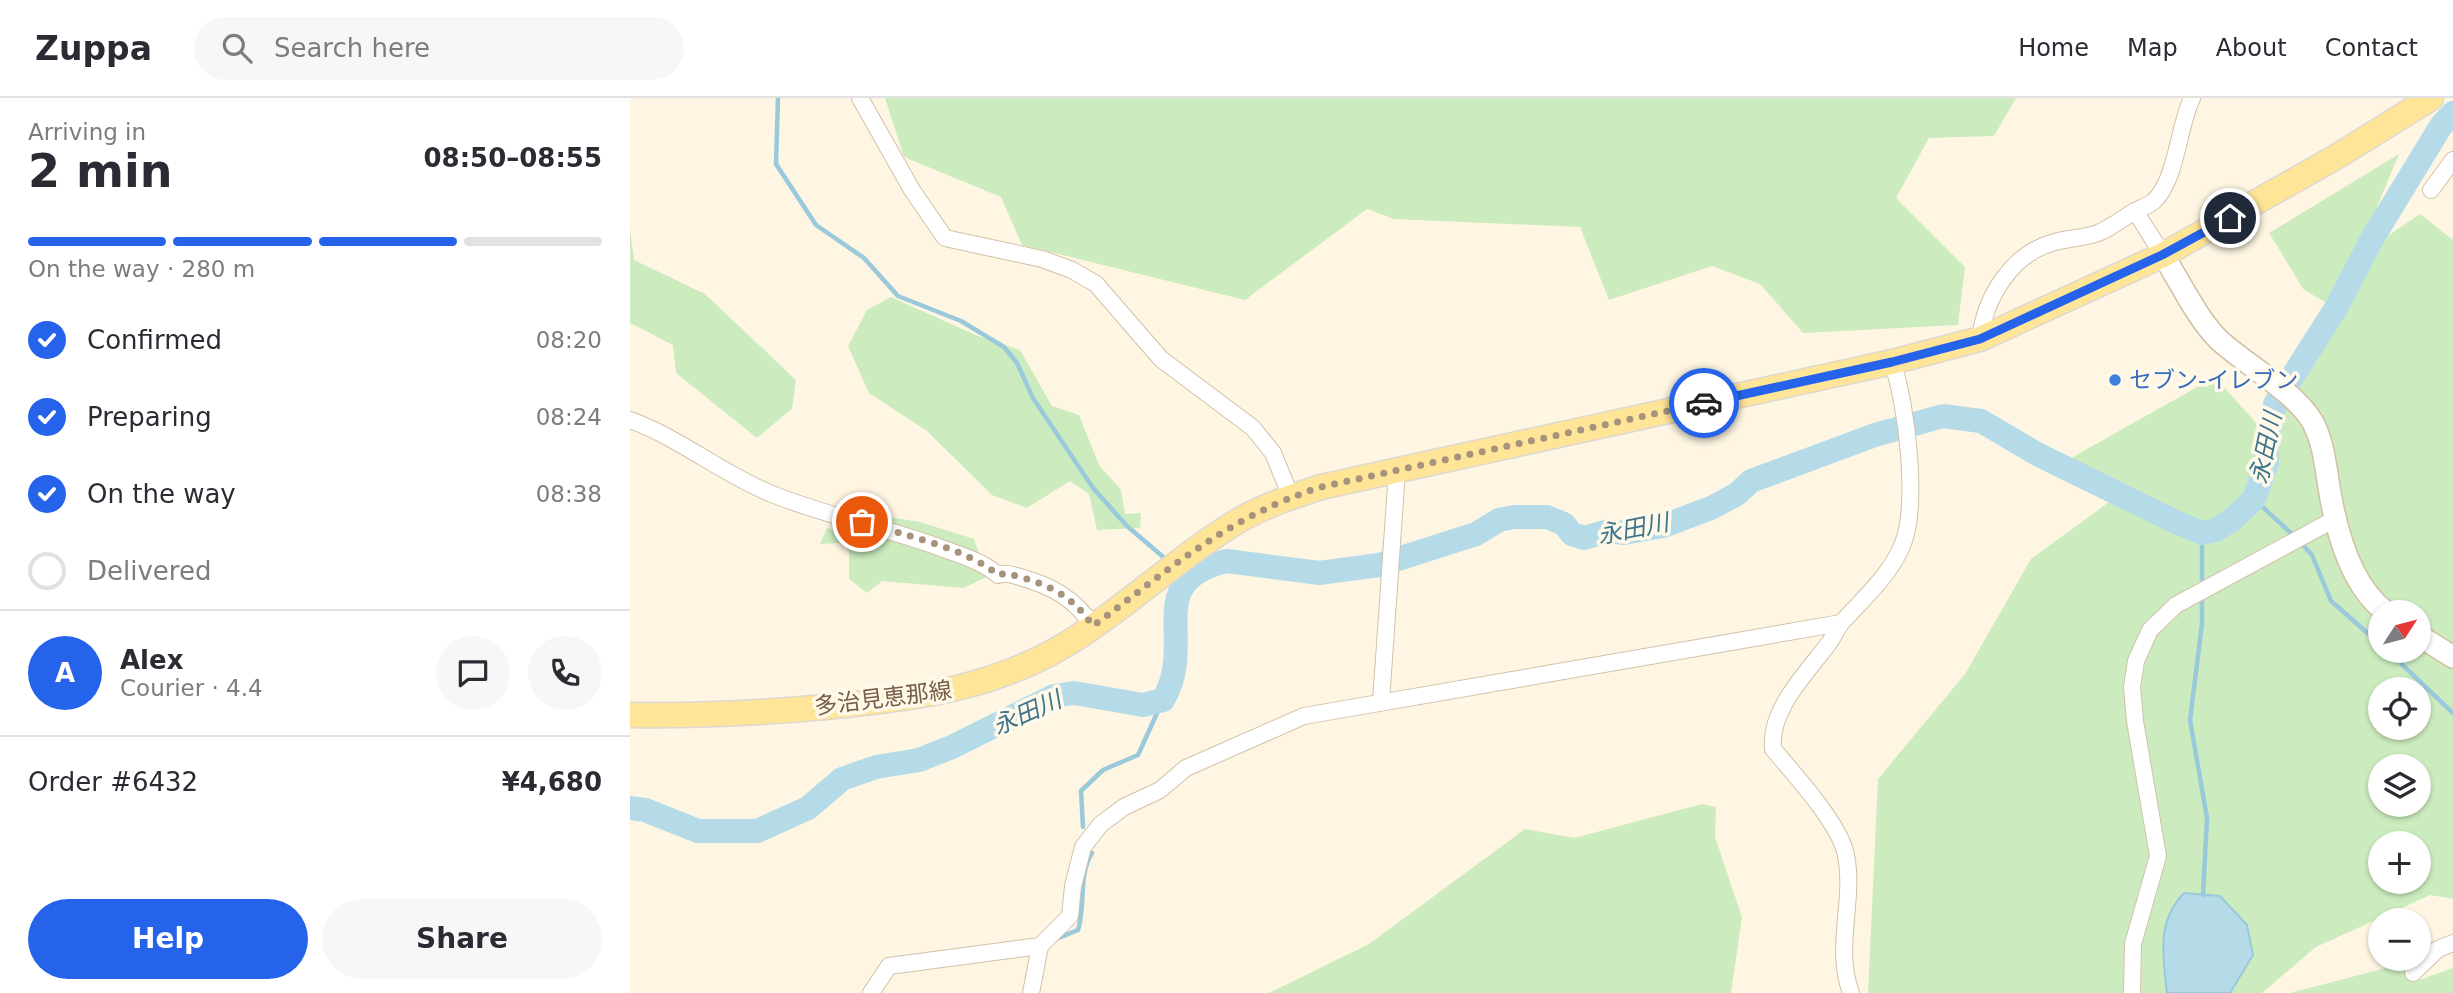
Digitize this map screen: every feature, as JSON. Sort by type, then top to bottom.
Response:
[{"type":"main road","name":"多治見恵那線","points":[[630,715],[752,713],[940,694],[1025,666],[1093,626],[1234,523],[1291,497],[1397,471],[1892,362],[1980,339],[2162,255],[2341,154],[2431,98]]},
{"type":"street","points":[[860,98],[933,224],[945,238],[1042,259],[1072,270],[1096,284],[1161,359],[1252,428],[1273,453],[1291,497]]},
{"type":"street","points":[[1980,339],[1982,321],[2008,269],[2018,260],[2054,242],[2101,232],[2154,201],[2165,186],[2183,117],[2192,98]]},
{"type":"street","points":[[2431,190],[2453,160]]},
{"type":"street","points":[[2135,211],[2217,338],[2294,401],[2312,421],[2326,467],[2335,519],[2356,573],[2375,600]]},
{"type":"street","points":[[1851,993],[1842,956],[1846,854],[1815,800],[1773,749],[1772,739],[1779,715],[1841,623],[1877,585],[1903,545],[1910,518],[1908,452],[1905,417],[1892,362]]},
{"type":"street","points":[[630,420],[690,449],[738,480],[776,495],[925,542],[989,567],[998,575],[1005,572],[1045,584],[1079,605],[1093,626]]},
{"type":"street","points":[[1381,702],[1397,471]]},
{"type":"street","points":[[2132,993],[2133,944],[2158,856],[2135,721],[2136,661],[2150,630],[2176,605],[2335,519]]},
{"type":"street","points":[[1031,993],[1040,946],[1070,916],[1073,886],[1083,847],[1101,824],[1124,807],[1160,790],[1186,768],[1208,757],[1304,716],[1803,627],[1841,623]]},
{"type":"street","points":[[2431,643],[2453,657]]},
{"type":"street","points":[[2413,973],[2438,949],[2453,943]]},
{"type":"street","points":[[871,993],[890,967],[1040,946]]},
{"type":"green space","points":[[885,98],[2016,98],[1994,136],[1929,138],[1896,198],[1965,267],[1958,325],[1803,333],[1760,284],[1712,266],[1609,300],[1580,227],[1394,219],[1367,209],[1245,300],[1022,245],[1001,197],[904,157]]},
{"type":"green space","points":[[2399,154],[2345,284],[2370,248],[2420,214],[2453,240],[2453,899],[2430,895],[2402,908],[2368,908],[2368,923],[2316,947],[2262,993],[1868,993],[1878,779],[1965,674],[2031,559],[2120,494],[2064,462],[2215,377],[2257,424],[2332,306],[2304,290],[2269,233]]},
{"type":"green space","points":[[630,230],[634,260],[705,294],[796,380],[792,409],[757,438],[676,373],[673,345],[630,323]]},
{"type":"green space","points":[[891,297],[978,336],[1020,350],[1052,406],[1079,415],[1099,465],[1121,490],[1125,514],[1141,513],[1140,528],[1097,530],[1089,494],[1070,481],[1027,508],[992,495],[927,431],[869,393],[848,346],[867,310]]},
{"type":"green space","points":[[862,513],[920,522],[974,539],[987,577],[963,588],[882,581],[867,593],[849,579],[849,551],[843,543],[820,544],[827,528],[838,532]]},
{"type":"green space","points":[[1702,804],[1716,807],[1715,837],[1742,917],[1731,993],[1269,993],[1369,944],[1525,829],[1574,838]]},
{"type":"green space","points":[[2453,968],[2453,993],[2290,993],[2374,971],[2412,971],[2416,981]]},
{"type":"water","points":[[2184,893],[2220,896],[2247,925],[2253,955],[2230,993],[2167,993],[2163,953],[2165,928],[2175,904]]},
{"type":"waterway","points":[[778,98],[776,164],[816,225],[864,258],[898,296],[961,321],[1004,347],[1017,363],[1033,398],[1093,488],[1127,526],[1168,561]]},
{"type":"waterway","name":"永田川","points":[[630,808],[645,810],[698,831],[757,831],[808,808],[842,779],[876,767],[919,760],[952,747],[1054,696],[1074,693],[1143,705],[1163,700],[1172,678],[1176,657],[1178,598],[1185,583],[1201,570],[1227,561],[1319,573],[1379,565],[1476,534],[1499,520],[1514,517],[1547,517],[1564,524],[1572,534],[1584,538],[1608,531],[1624,533],[1663,526],[1711,508],[1737,494],[1751,481],[1875,435],[1943,416],[1981,421],[2037,454],[2178,523],[2202,533],[2216,530],[2233,519],[2254,499],[2267,463],[2266,442],[2275,404],[2336,308],[2372,239],[2441,126],[2453,113]]},
{"type":"waterway","points":[[2254,499],[2294,536]]},
{"type":"waterway","points":[[2202,533],[2202,585]]},
{"type":"waterway","points":[[2300,542],[2312,555],[2331,601],[2368,633]]},
{"type":"waterway","points":[[1180,571],[1188,577]]},
{"type":"waterway","points":[[2202,597],[2202,623],[2190,720],[2207,818],[2203,895]]},
{"type":"waterway","points":[[2401,663],[2453,713]]},
{"type":"waterway","points":[[1083,827],[1081,791],[1103,770],[1138,755],[1163,700]]},
{"type":"waterway","points":[[1056,939],[1078,930],[1085,871],[1092,853]]},
{"type":"way so far","points":[[862,522],[957,554],[989,567],[998,575],[1005,572],[1045,584],[1079,605],[1093,626],[1234,523],[1291,497],[1321,487],[1704,403]]},
{"type":"place","name":"セブン-イレブン","points":[[2115,380]]},
{"type":"route","points":[[1704,403],[1892,362],[1980,339],[2162,255],[2230,218]]}]
